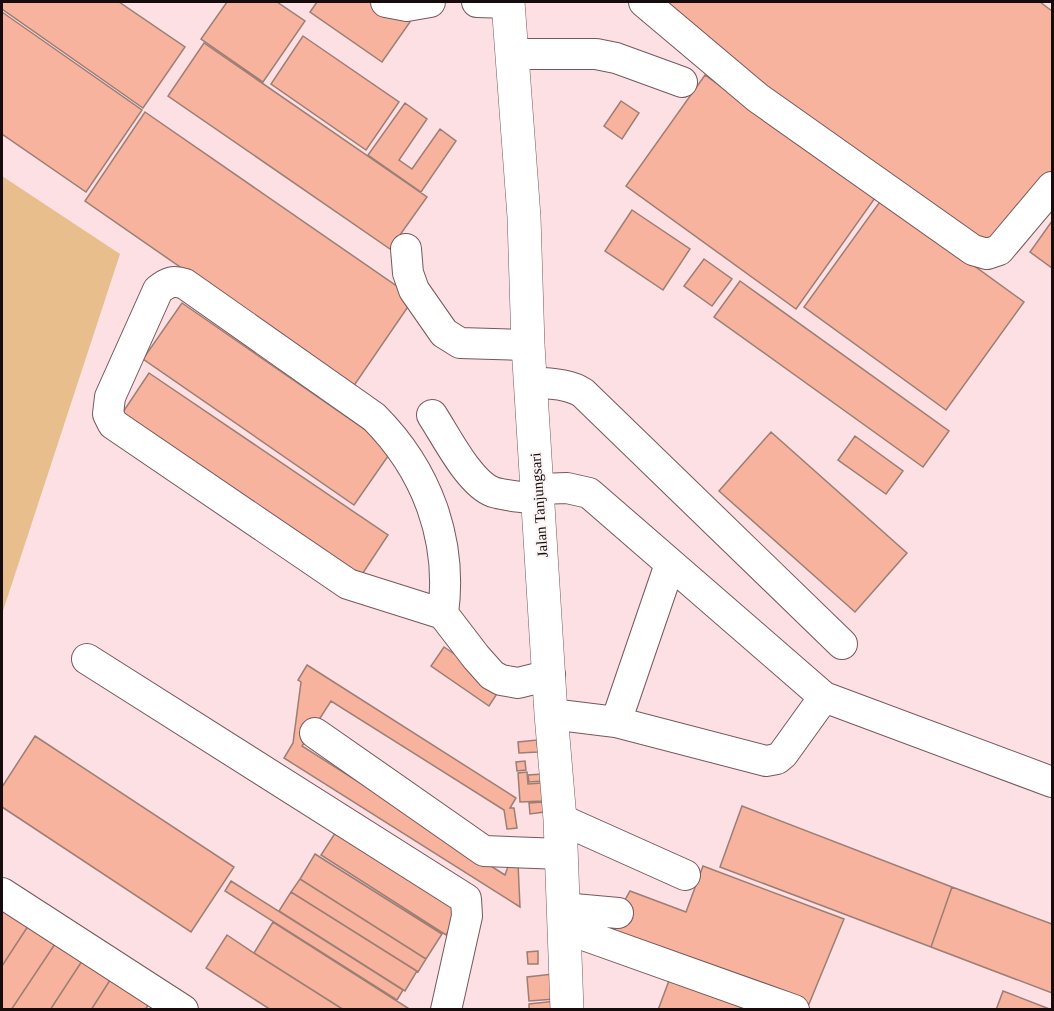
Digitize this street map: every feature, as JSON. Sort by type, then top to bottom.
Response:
[{"type":"main road","name":"Jalan Tanjungsari","points":[[498,2],[512,54],[524,217],[528,345],[562,854],[567,1010]]},
{"type":"lane","points":[[386,2],[406,6],[430,2]]},
{"type":"lane","points":[[644,2],[758,98],[974,250],[987,254],[999,250],[1053,187]]},
{"type":"lane","points":[[512,54],[596,54],[626,61],[682,82]]},
{"type":"lane","points":[[406,249],[408,273],[414,290],[444,333],[460,343],[528,345]]},
{"type":"lane","points":[[443,614],[446,587],[442,536],[431,503],[387,430],[374,417],[185,284],[176,280],[158,290],[110,397],[108,414],[113,424],[348,584],[443,614],[484,666],[501,680],[518,683],[549,675]]},
{"type":"lane","points":[[531,382],[576,388],[583,393],[842,644]]},
{"type":"lane","points":[[432,415],[472,476],[484,487],[494,492],[539,494],[567,488],[589,493],[824,697],[1053,782]]},
{"type":"lane","points":[[616,722],[670,564]]},
{"type":"lane","points":[[87,659],[466,900],[467,916],[446,1010]]},
{"type":"lane","points":[[551,714],[616,722],[766,761],[777,759],[783,753],[824,697]]},
{"type":"lane","points":[[315,733],[484,851],[562,854]]},
{"type":"lane","points":[[560,819],[685,875]]},
{"type":"lane","points":[[2,893],[183,1010]]},
{"type":"lane","points":[[564,918],[618,913]]},
{"type":"lane","points":[[564,918],[794,1010]]},
{"type":"shaded area","points":[[2,176],[120,254],[2,614]]},
{"type":"building","points":[[2,2],[119,2],[185,47],[143,108],[2,9]]},
{"type":"building","points":[[227,2],[277,2],[305,21],[263,82],[201,39]]},
{"type":"building","points":[[317,2],[380,2],[410,22],[382,62],[310,12]]},
{"type":"building","points":[[648,2],[1040,2],[1052,11],[1052,174],[997,252]]},
{"type":"building","points":[[2,12],[142,110],[86,192],[2,134]]},
{"type":"building","points":[[303,36],[399,102],[366,150],[271,84]]},
{"type":"building","points":[[204,43],[427,197],[390,249],[168,96]]},
{"type":"building","points":[[705,75],[875,198],[796,309],[626,186]]},
{"type":"building","points":[[621,101],[639,113],[622,139],[604,126]]},
{"type":"building","points":[[405,103],[427,119],[399,160],[412,169],[440,129],[456,141],[421,192],[368,155]]},
{"type":"building","points":[[145,112],[414,298],[353,387],[85,201]]},
{"type":"building","points":[[882,199],[1024,302],[946,410],[804,307]]},
{"type":"building","points":[[632,210],[690,249],[663,290],[605,251]]},
{"type":"building","points":[[1052,221],[1052,268],[1030,252]]},
{"type":"building","points":[[704,259],[732,279],[712,306],[684,286]]},
{"type":"building","points":[[740,281],[949,431],[923,467],[714,317]]},
{"type":"building","points":[[182,303],[393,449],[354,505],[143,359]]},
{"type":"building","points":[[149,373],[388,535],[355,585],[115,424]]},
{"type":"building","points":[[771,432],[907,553],[855,612],[719,491]]},
{"type":"building","points":[[855,436],[903,471],[886,494],[838,460]]},
{"type":"building","points":[[444,647],[502,686],[489,706],[431,666]]},
{"type":"building","points":[[307,665],[516,798],[510,808],[514,808],[517,828],[507,829],[504,810],[331,701],[302,746],[505,875],[511,858],[518,863],[520,907],[284,758],[293,743],[301,682],[298,680]]},
{"type":"building","points":[[35,736],[234,867],[191,932],[2,807],[2,787]]},
{"type":"building","points":[[537,740],[538,752],[519,753],[518,742]]},
{"type":"building","points":[[525,761],[526,770],[517,771],[516,762]]},
{"type":"building","points":[[527,772],[528,784],[542,783],[543,801],[520,802],[518,773]]},
{"type":"building","points":[[543,774],[544,781],[529,782],[528,775]]},
{"type":"building","points":[[543,802],[544,812],[530,814],[529,803]]},
{"type":"building","points":[[742,806],[952,887],[931,947],[720,867]]},
{"type":"building","points":[[341,824],[466,903],[446,935],[321,855]]},
{"type":"building","points":[[315,854],[442,934],[426,959],[300,879]]},
{"type":"building","points":[[703,866],[844,919],[809,1004],[615,931],[620,909],[630,891],[686,912]]},
{"type":"building","points":[[300,879],[426,959],[418,972],[291,892]]},
{"type":"building","points":[[231,881],[403,990],[397,1000],[225,891]]},
{"type":"building","points":[[952,887],[1052,924],[1052,993],[931,947]]},
{"type":"building","points":[[291,892],[417,971],[405,991],[279,911]]},
{"type":"building","points":[[2,904],[30,923],[2,966]]},
{"type":"building","points":[[273,922],[411,1010],[344,1010],[254,953]]},
{"type":"building","points":[[30,923],[57,941],[11,1010],[2,1010],[2,966]]},
{"type":"building","points":[[227,935],[344,1010],[271,1010],[206,968]]},
{"type":"building","points":[[57,941],[84,958],[50,1010],[11,1010]]},
{"type":"building","points":[[538,951],[538,964],[528,964],[527,952]]},
{"type":"building","points":[[84,958],[112,977],[91,1010],[50,1010]]},
{"type":"building","points":[[673,970],[744,997],[740,1010],[658,1010]]},
{"type":"building","points":[[553,974],[555,999],[529,1001],[527,977]]},
{"type":"building","points":[[112,977],[150,1002],[145,1010],[91,1010]]},
{"type":"building","points":[[1003,991],[1052,1010],[996,1010]]},
{"type":"building","points":[[556,1001],[556,1010],[529,1010],[529,1004]]}]
